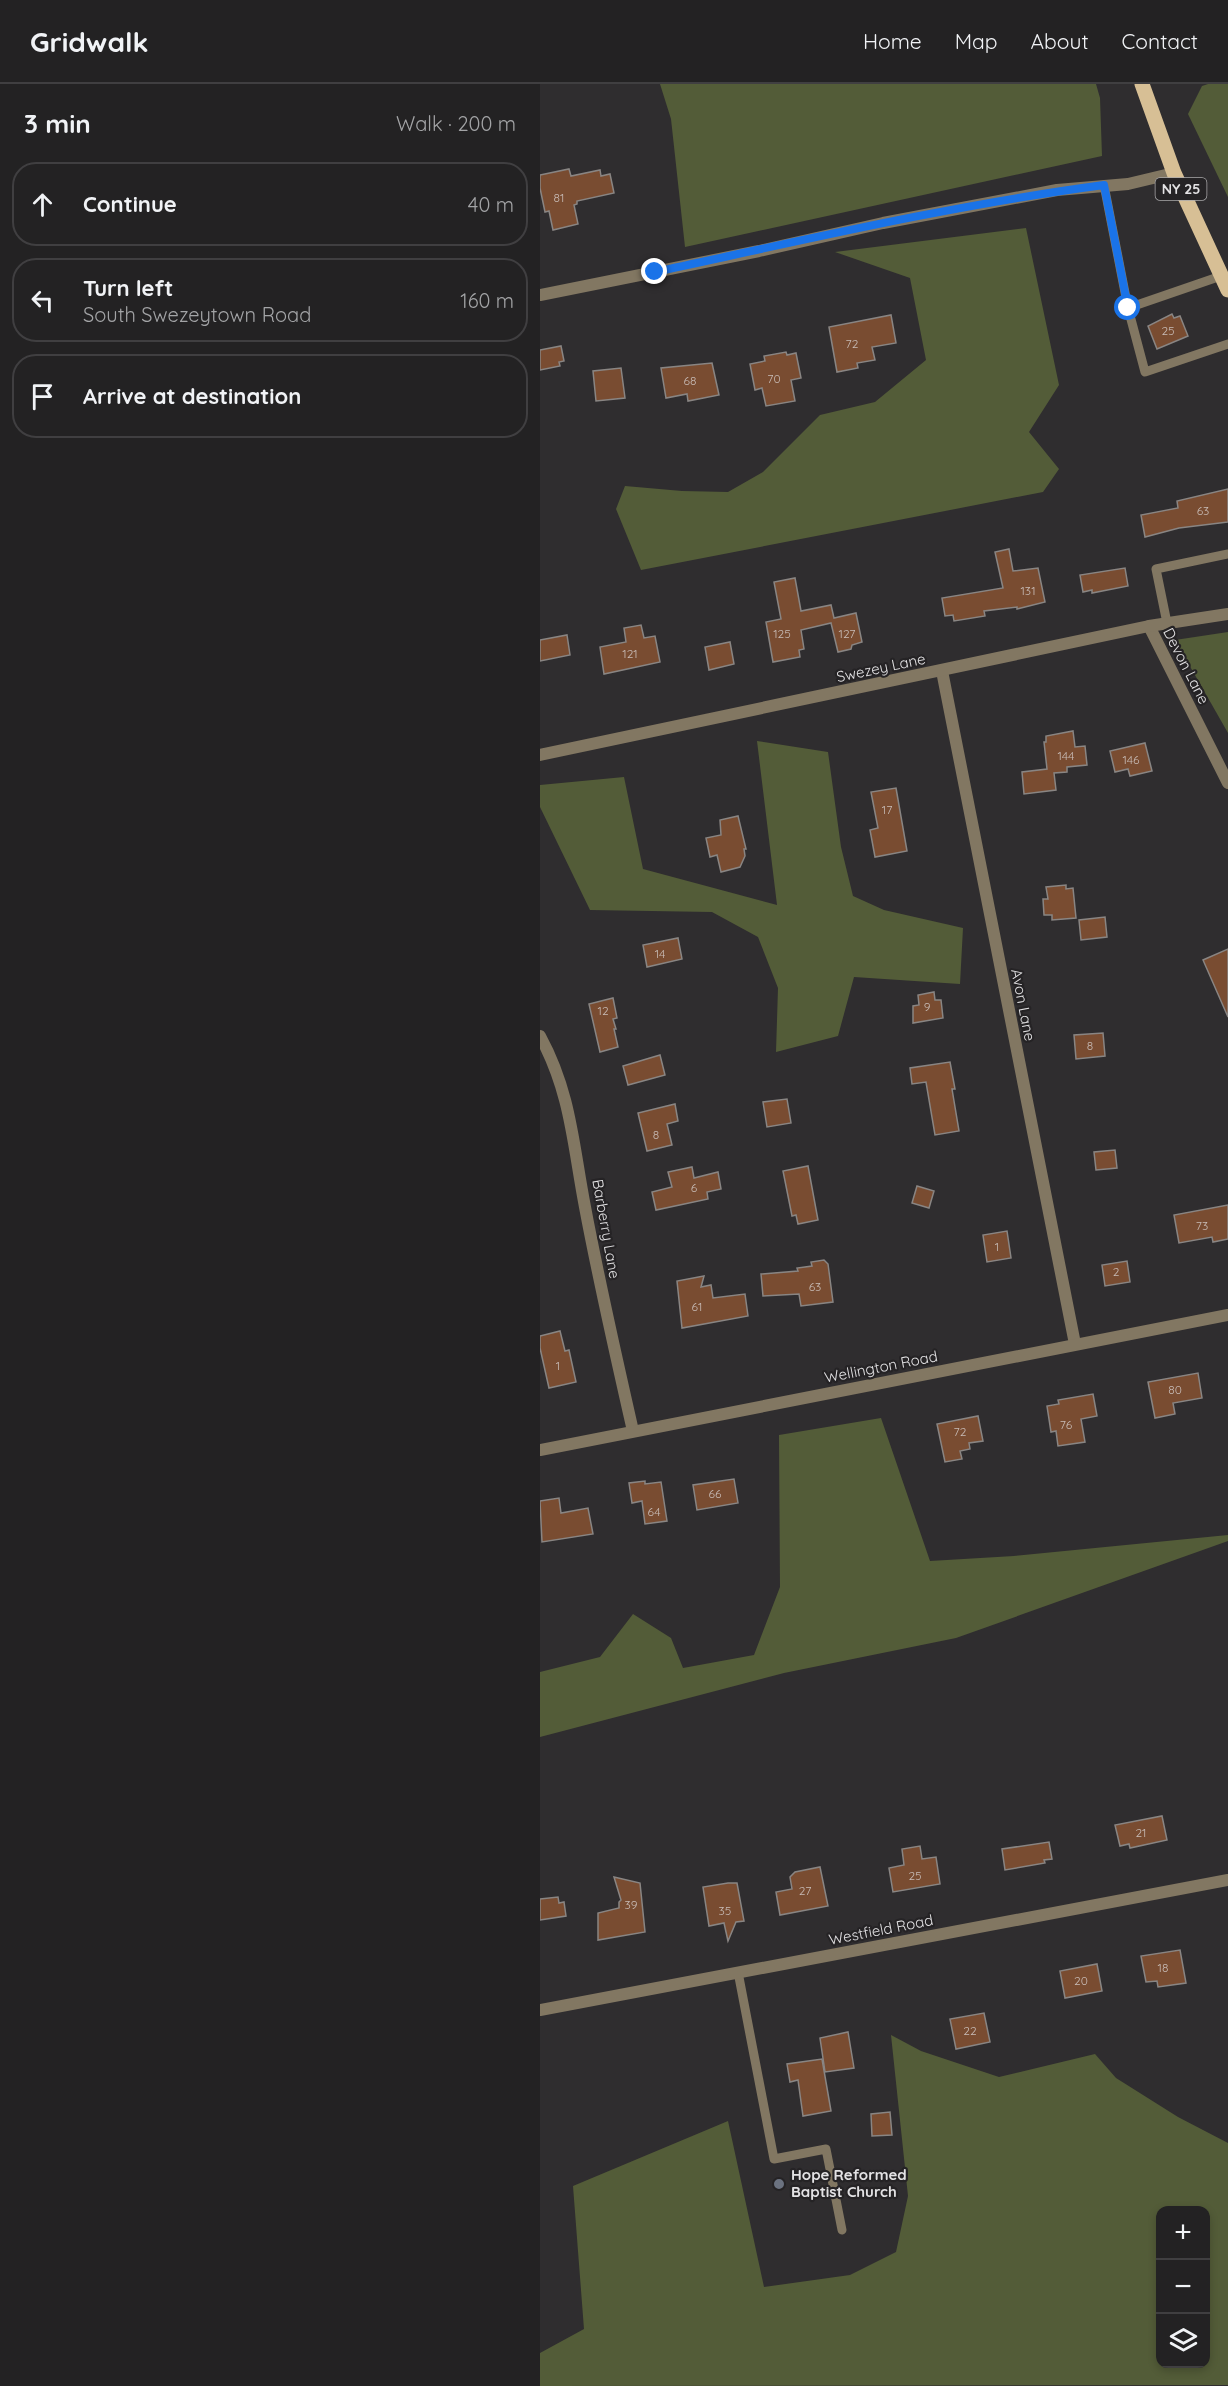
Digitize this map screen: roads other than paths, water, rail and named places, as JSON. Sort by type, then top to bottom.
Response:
[{"type":"main road","name":"NY 25","points":[[1144,84],[1174,173],[1228,290]]},
{"type":"street","points":[[540,295],[759,251],[883,223],[1057,190],[1128,184],[1174,173]]},
{"type":"street","name":"Swezey Lane","points":[[540,755],[1149,626],[1228,614]]},
{"type":"street","name":"Devon Lane","points":[[1149,626],[1228,783]]},
{"type":"street","name":"Avon Lane","points":[[942,671],[1076,1344]]},
{"type":"street","name":"Barberry Lane","points":[[540,1036],[563,1086],[579,1159],[585,1204],[633,1431]]},
{"type":"street","name":"Wellington Road","points":[[540,1450],[1228,1314]]},
{"type":"street","name":"Westfield Road","points":[[540,2010],[1228,1880]]},
{"type":"lane","points":[[1104,185],[1128,308],[1145,372],[1228,344]]},
{"type":"lane","points":[[1128,308],[1221,276]]},
{"type":"lane","points":[[1167,623],[1156,569],[1228,554]]},
{"type":"lane","points":[[738,1972],[774,2159],[826,2149],[842,2230]]},
{"type":"place","name":"Hope Reformed Baptist Church","points":[[779,2184]]}]
